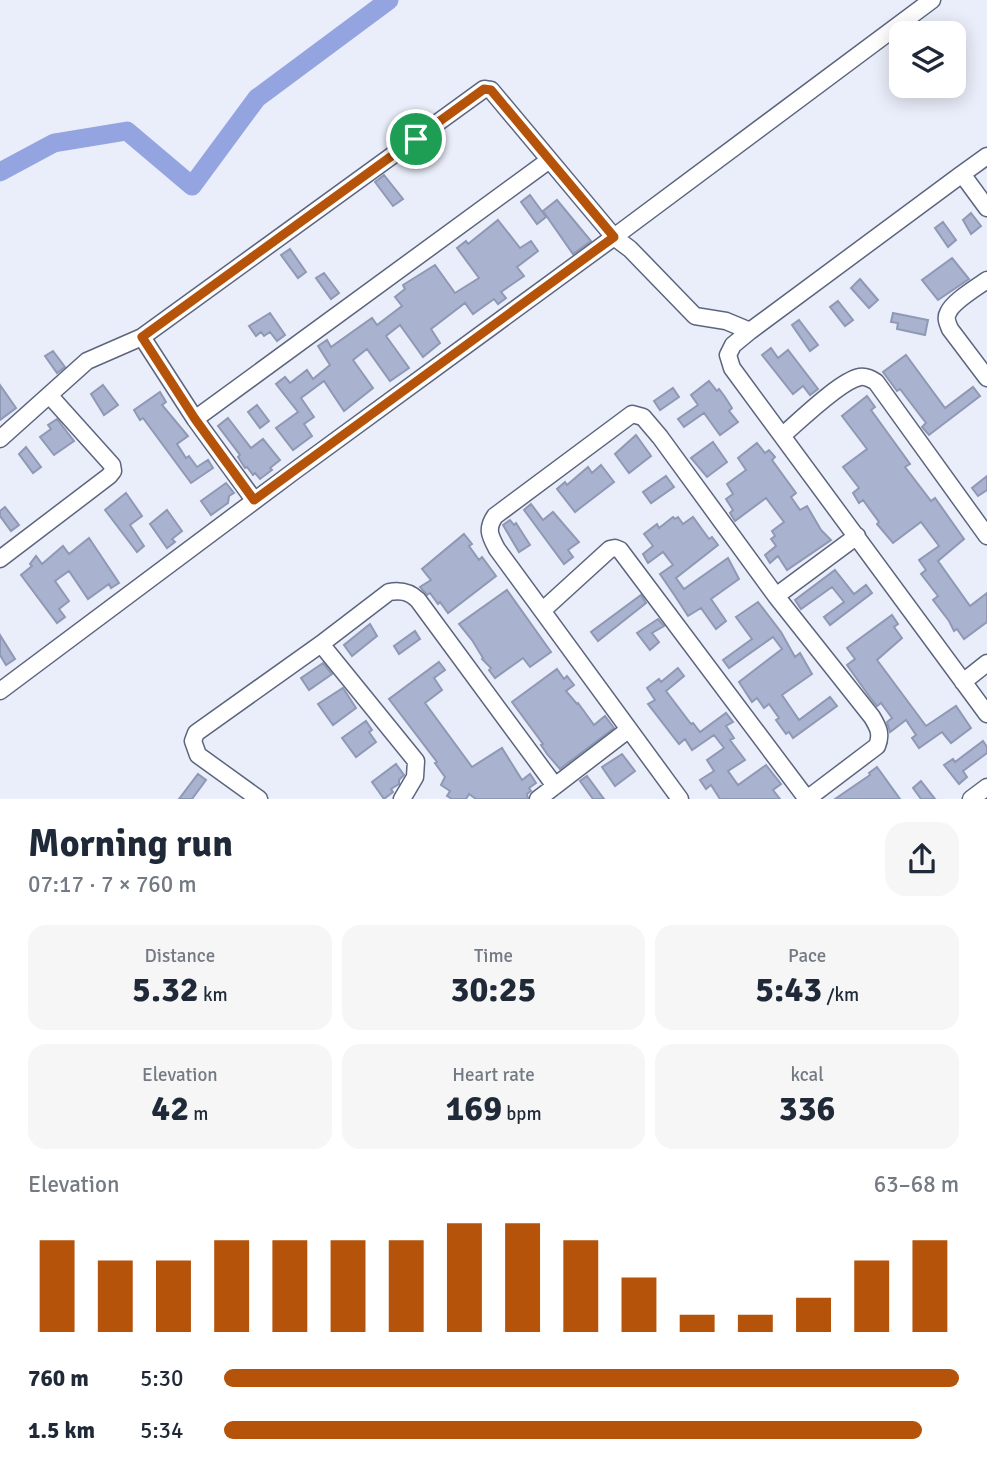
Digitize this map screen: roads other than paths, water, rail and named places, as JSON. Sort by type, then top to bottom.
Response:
[{"type":"street","points":[[0,691],[254,500],[932,0]]},
{"type":"street","points":[[0,439],[87,361],[142,337],[484,89],[491,90],[614,237],[630,249],[695,316],[726,321],[750,331]]},
{"type":"street","points":[[987,156],[750,331],[733,345],[729,355],[732,368],[987,714]]},
{"type":"street","points":[[195,419],[548,161]]},
{"type":"street","points":[[962,174],[987,208]]},
{"type":"street","points":[[987,280],[953,305],[947,313],[950,329],[987,378]]},
{"type":"street","points":[[142,337],[195,419],[254,500]]},
{"type":"street","points":[[783,435],[853,379],[868,377],[876,382],[987,536]]},
{"type":"street","points":[[0,559],[113,471],[112,465],[50,396]]},
{"type":"street","points":[[543,610],[610,549],[615,548],[620,551],[807,799],[877,746],[880,730],[872,717],[776,596],[643,417],[636,414],[503,510],[489,524],[488,531],[497,549],[680,799]]},
{"type":"street","points":[[776,596],[857,537]]},
{"type":"street","points":[[259,799],[198,755],[193,741],[196,733],[389,592],[397,591],[412,594],[555,786]]},
{"type":"street","points":[[321,644],[416,761],[415,777],[402,799]]},
{"type":"street","points":[[963,682],[987,663]]},
{"type":"street","points":[[538,799],[628,730]]},
{"type":"street","points":[[971,799],[987,787]]},
{"type":"waterway","points":[[0,172],[54,143],[127,131],[192,186],[257,98],[389,0]]}]
